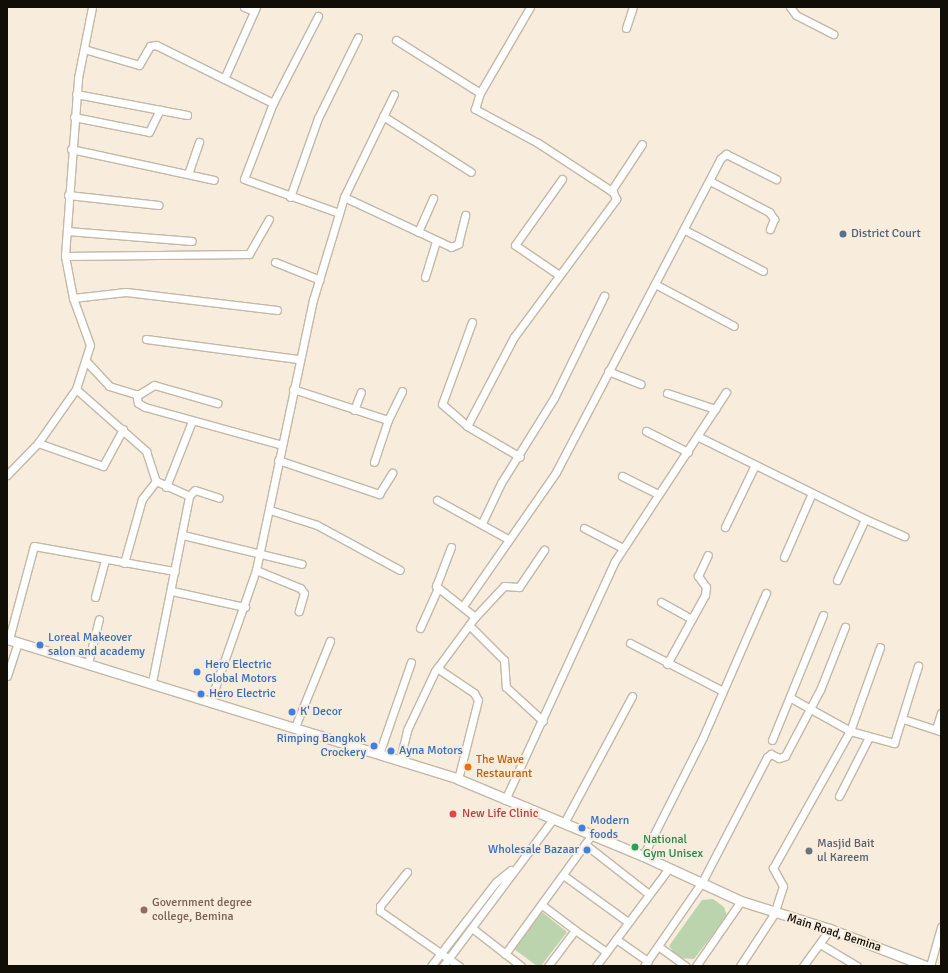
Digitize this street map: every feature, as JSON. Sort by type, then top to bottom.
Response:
[{"type":"main road","name":"Main Road, Bemina","points":[[11,640],[152,682],[210,702],[379,754],[400,759],[458,779],[505,800],[564,823],[590,837],[643,856],[774,914],[830,929],[926,966]]},
{"type":"street","points":[[7,475],[38,443],[76,389],[90,345],[73,298],[65,256],[71,149],[76,94],[92,7]]},
{"type":"street","points":[[224,79],[255,9],[244,7]]},
{"type":"street","points":[[467,426],[514,337],[616,200],[611,191],[538,143],[475,109],[480,93],[530,7]]},
{"type":"street","points":[[626,28],[633,7]]},
{"type":"street","points":[[790,7],[796,15],[833,34]]},
{"type":"street","points":[[318,16],[273,103],[244,179],[290,197],[339,213]]},
{"type":"street","points":[[290,197],[318,118],[358,37]]},
{"type":"street","points":[[396,40],[480,93]]},
{"type":"street","points":[[84,49],[139,65],[150,46],[156,45],[273,103]]},
{"type":"street","points":[[76,94],[187,115]]},
{"type":"street","points":[[210,702],[246,607],[256,570],[270,510],[278,460],[298,359],[339,213],[344,197],[394,94]]},
{"type":"street","points":[[74,117],[149,132],[160,109]]},
{"type":"street","points":[[383,116],[471,172]]},
{"type":"street","points":[[188,174],[199,142]]},
{"type":"street","points":[[611,191],[642,144]]},
{"type":"street","points":[[71,149],[214,180]]},
{"type":"street","points":[[463,606],[508,539],[556,472],[608,371],[726,154],[776,180]]},
{"type":"street","points":[[559,275],[515,245],[562,179]]},
{"type":"street","points":[[710,181],[769,212],[774,219],[770,229]]},
{"type":"street","points":[[68,196],[158,205]]},
{"type":"street","points":[[344,197],[436,241],[456,246],[465,216]]},
{"type":"street","points":[[418,232],[433,198]]},
{"type":"street","points":[[65,256],[249,254],[269,219]]},
{"type":"street","points":[[685,230],[763,271]]},
{"type":"street","points":[[67,231],[192,241]]},
{"type":"street","points":[[426,277],[436,241]]},
{"type":"street","points":[[275,262],[320,280]]},
{"type":"street","points":[[656,284],[734,326]]},
{"type":"street","points":[[73,298],[126,292],[276,310]]},
{"type":"street","points":[[482,523],[501,483],[520,457],[604,296]]},
{"type":"street","points":[[472,322],[442,401],[445,408],[467,426],[520,457]]},
{"type":"street","points":[[146,339],[298,359]]},
{"type":"street","points":[[86,361],[107,386],[136,394],[154,385],[217,403]]},
{"type":"street","points":[[608,371],[641,384]]},
{"type":"street","points":[[76,389],[146,451],[156,481],[166,487],[189,496]]},
{"type":"street","points":[[293,389],[388,420]]},
{"type":"street","points":[[374,462],[388,420],[402,391]]},
{"type":"street","points":[[354,410],[361,392]]},
{"type":"street","points":[[505,800],[543,721],[587,618],[623,548],[658,494],[699,437],[726,392]]},
{"type":"street","points":[[667,393],[715,410]]},
{"type":"street","points":[[136,394],[138,403],[145,407],[282,445]]},
{"type":"street","points":[[166,487],[192,421]]},
{"type":"street","points":[[38,443],[103,466],[123,430]]},
{"type":"street","points":[[646,431],[688,452]]},
{"type":"street","points":[[699,437],[865,519],[904,536]]},
{"type":"street","points":[[278,460],[379,494],[392,473]]},
{"type":"street","points":[[725,527],[755,465]]},
{"type":"street","points":[[622,476],[658,494]]},
{"type":"street","points":[[124,563],[142,499],[156,481]]},
{"type":"street","points":[[152,682],[172,591],[189,496],[195,490],[219,498]]},
{"type":"street","points":[[784,557],[812,493]]},
{"type":"street","points":[[437,500],[482,523],[508,539]]},
{"type":"street","points":[[270,510],[317,525],[400,570]]},
{"type":"street","points":[[837,580],[865,519]]},
{"type":"street","points":[[584,528],[623,548]]},
{"type":"street","points":[[183,535],[260,552],[302,564]]},
{"type":"street","points":[[7,676],[11,640],[33,547],[175,571]]},
{"type":"street","points":[[451,547],[436,583],[438,588],[463,606],[474,617]]},
{"type":"street","points":[[400,759],[412,719],[437,668],[474,617],[504,586],[518,589],[544,550]]},
{"type":"street","points":[[667,664],[707,590],[698,576],[708,555]]},
{"type":"street","points":[[95,597],[105,559]]},
{"type":"street","points":[[256,570],[300,588],[304,593],[299,611]]},
{"type":"street","points":[[420,628],[438,588]]},
{"type":"street","points":[[172,591],[246,607]]},
{"type":"street","points":[[643,856],[703,737],[721,690],[766,593]]},
{"type":"street","points":[[661,602],[692,619]]},
{"type":"street","points":[[772,740],[791,698],[823,614]]},
{"type":"street","points":[[88,663],[99,619]]},
{"type":"street","points":[[469,625],[504,660],[506,687],[543,721]]},
{"type":"street","points":[[616,939],[646,964],[702,882],[767,757],[785,756],[810,711],[845,627]]},
{"type":"street","points":[[295,727],[330,641]]},
{"type":"street","points":[[630,643],[667,664],[721,690]]},
{"type":"street","points":[[743,965],[774,914],[783,886],[773,868],[850,731],[880,647]]},
{"type":"street","points":[[379,754],[411,662]]},
{"type":"street","points":[[791,698],[810,711],[850,731],[894,744],[903,719],[918,666]]},
{"type":"street","points":[[437,668],[474,693],[478,700],[458,779]]},
{"type":"street","points":[[564,823],[632,696]]},
{"type":"street","points":[[903,719],[938,730],[941,713]]},
{"type":"street","points":[[839,796],[869,737]]},
{"type":"street","points":[[443,966],[553,819]]},
{"type":"street","points":[[505,954],[586,845],[590,837]]},
{"type":"street","points":[[586,845],[649,894]]},
{"type":"street","points":[[431,966],[496,882],[518,864]]},
{"type":"street","points":[[596,966],[669,868]]},
{"type":"street","points":[[407,872],[379,908],[439,954],[449,958],[460,966]]},
{"type":"street","points":[[564,875],[628,922]]},
{"type":"street","points":[[696,966],[742,901]]},
{"type":"street","points":[[542,905],[606,952]]},
{"type":"street","points":[[930,966],[941,927]]},
{"type":"street","points":[[472,928],[520,966]]},
{"type":"street","points":[[803,966],[830,929]]},
{"type":"street","points":[[548,966],[575,930]]},
{"type":"street","points":[[820,944],[857,966]]},
{"type":"street","points":[[658,946],[686,966]]},
{"type":"green space","points":[[713,899],[724,907],[727,916],[694,959],[678,958],[669,946],[702,900]]},
{"type":"green space","points":[[542,912],[567,932],[541,966],[537,966],[514,949]]},
{"type":"place","name":"District Court","points":[[843,234]]},
{"type":"place","name":"Loreal Makeover salon and academy","points":[[40,645]]},
{"type":"place","name":"Hero Electric Global Motors","points":[[197,672]]},
{"type":"place","name":"Hero Electric","points":[[201,694]]},
{"type":"place","name":"K' Decor","points":[[292,712]]},
{"type":"place","name":"Rimping Bangkok Crockery","points":[[374,746]]},
{"type":"place","name":"Ayna Motors","points":[[391,751]]},
{"type":"place","name":"The Wave Restaurant","points":[[468,767]]},
{"type":"place","name":"New Life Clinic","points":[[453,814]]},
{"type":"place","name":"Modern foods","points":[[582,828]]},
{"type":"place","name":"National Gym Unisex","points":[[635,847]]},
{"type":"place","name":"Wholesale Bazaar","points":[[587,850]]},
{"type":"place","name":"Masjid Bait ul Kareem","points":[[809,851]]},
{"type":"place","name":"Government degree college, Bemina","points":[[144,910]]}]
